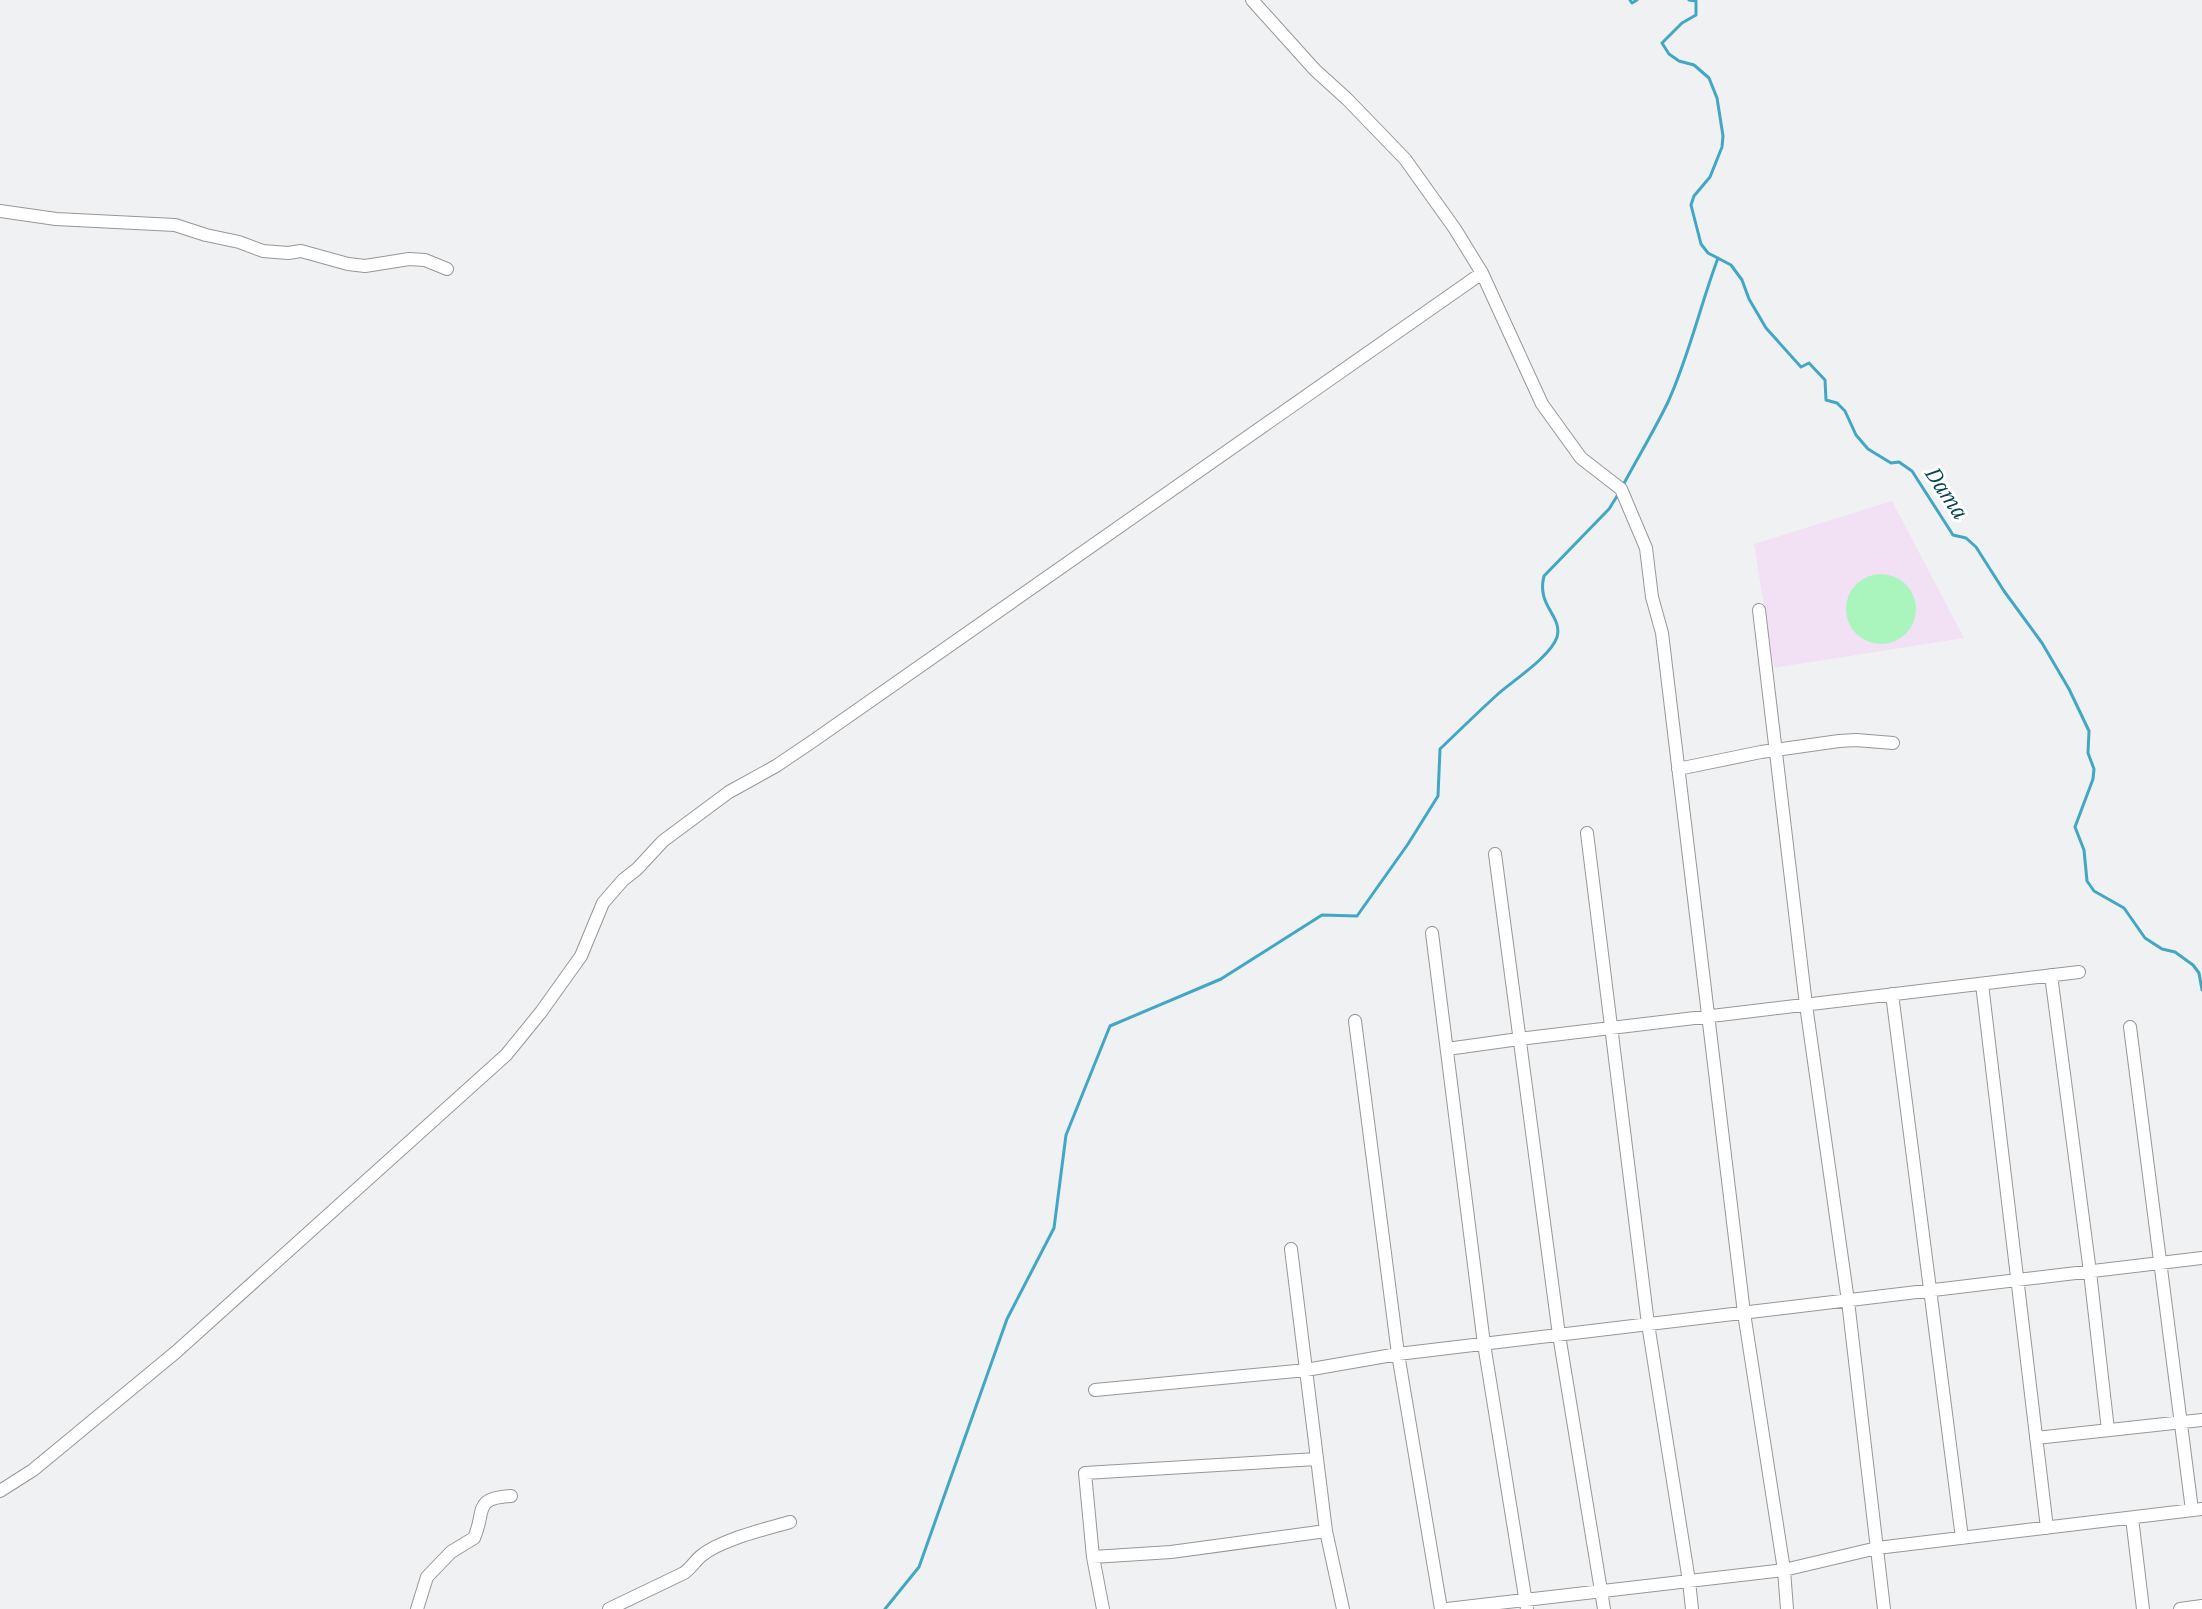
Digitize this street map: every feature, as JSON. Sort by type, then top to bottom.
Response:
[{"type":"street","points":[[1252,0],[1315,70],[1347,99],[1405,159],[1441,207],[1482,273],[1542,404],[1581,458],[1621,489],[1646,548],[1652,597],[1662,633],[1744,1313],[1784,1570],[1787,1609]]},
{"type":"street","points":[[0,211],[56,219],[175,225],[239,242],[263,251],[288,253],[301,250],[356,266],[409,259],[425,260],[447,269]]},
{"type":"street","points":[[0,1491],[33,1470],[176,1352],[506,1055],[541,1012],[581,956],[603,903],[623,880],[663,842],[718,803],[729,792],[776,766],[813,741],[1482,273]]},
{"type":"street","points":[[1759,610],[1806,1005],[1848,1301],[1884,1609]]},
{"type":"street","points":[[1678,769],[1776,750],[1839,741],[1893,743]]},
{"type":"street","points":[[1587,832],[1648,1324],[1692,1609]]},
{"type":"street","points":[[1495,854],[1559,1335],[1604,1609]]},
{"type":"street","points":[[1432,933],[1484,1344],[1527,1604]]},
{"type":"street","points":[[1447,1049],[2079,972]]},
{"type":"street","points":[[2051,975],[2108,1430]]},
{"type":"street","points":[[1982,984],[2047,1528]]},
{"type":"street","points":[[1892,994],[1962,1538]]},
{"type":"street","points":[[1354,1021],[1398,1354],[1441,1609]]},
{"type":"street","points":[[1447,1609],[1527,1604],[1602,1591],[1784,1570],[1877,1548],[2197,1510],[2180,1422],[2130,1027]]},
{"type":"street","points":[[1291,1248],[1326,1531],[1343,1609]]},
{"type":"street","points":[[1095,1390],[1306,1370],[1398,1354],[2202,1258]]},
{"type":"street","points":[[2037,1438],[2202,1420]]},
{"type":"street","points":[[1103,1609],[1093,1557],[1085,1473],[1317,1459]]},
{"type":"street","points":[[417,1609],[427,1576],[452,1552],[474,1538],[482,1507],[487,1501],[511,1496]]},
{"type":"street","points":[[2132,1518],[2143,1609]]},
{"type":"street","points":[[609,1609],[684,1573],[700,1556],[716,1547],[790,1522]]},
{"type":"street","points":[[1093,1557],[1171,1552],[1326,1531]]},
{"type":"street","points":[[2180,1609],[2202,1606]]},
{"type":"shaded area","points":[[1892,501],[1964,638],[1774,668],[1754,544]]},
{"type":"green space","points":[[1881,574],[1900,580],[1910,590],[1916,609],[1910,628],[1900,638],[1881,644],[1862,638],[1852,628],[1846,609],[1852,590],[1862,580]]},
{"type":"waterway","name":"Dama","points":[[1630,0],[1632,3],[1637,0]]},
{"type":"waterway","name":"Dama","points":[[1689,0],[1696,1],[1696,15],[1682,23],[1662,43],[1669,54],[1679,61],[1694,65],[1709,78],[1717,98],[1723,136],[1722,147],[1710,177],[1694,196],[1691,205],[1701,244],[1708,253],[1731,265],[1742,280],[1749,299],[1766,328],[1801,367],[1809,363],[1825,380],[1826,400],[1837,403],[1845,411],[1856,435],[1868,449],[1891,463],[1899,462],[1912,471],[1953,535],[1966,538],[1976,547],[2004,591],[2042,643],[2069,689],[2089,731],[2088,753],[2094,769],[2093,779],[2075,827],[2084,850],[2087,881],[2094,891],[2124,908],[2145,938],[2162,949],[2175,952],[2193,965],[2199,973],[2202,990]]},
{"type":"waterway","points":[[1622,487],[1668,402],[1718,258]]},
{"type":"waterway","points":[[885,1609],[919,1567],[1007,1319],[1054,1228],[1066,1135],[1110,1026],[1221,979],[1322,915],[1357,916],[1408,844],[1438,796],[1440,749],[1498,694],[1540,660],[1553,644],[1558,630],[1546,603],[1544,576],[1609,509],[1619,493]]}]
